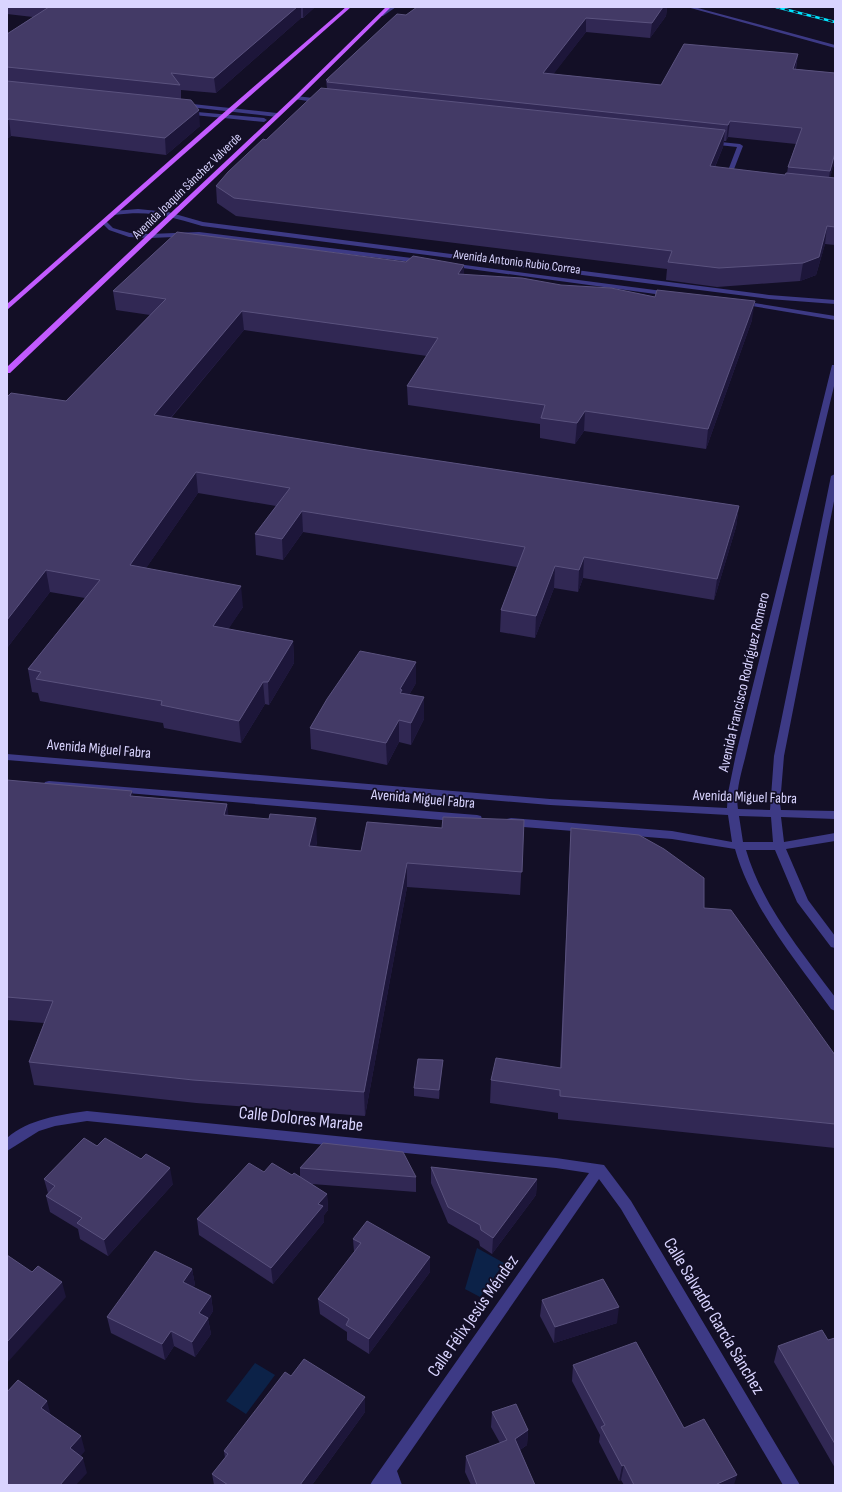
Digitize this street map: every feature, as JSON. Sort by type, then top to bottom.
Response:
[{"type":"main road","name":"Avenida Joaquín Sánchez Valverde","points":[[7,308],[348,7]]},
{"type":"main road","name":"Avenida Joaquín Sánchez Valverde","points":[[7,371],[296,98],[389,7]]},
{"type":"street","name":"Avenida Joaquín Sánchez Valverde","points":[[382,15],[394,7]]},
{"type":"street","points":[[689,7],[835,47]]},
{"type":"street","points":[[296,98],[327,102]]},
{"type":"street","points":[[174,104],[277,115]]},
{"type":"street","points":[[183,112],[271,121]]},
{"type":"street","points":[[708,142],[740,146],[727,181],[735,182]]},
{"type":"street","name":"Avenida Antonio Rubio Correa","points":[[114,213],[136,210],[173,214],[202,224],[769,297],[835,302]]},
{"type":"street","name":"Avenida Antonio Rubio Correa","points":[[104,222],[111,229],[123,233],[150,236],[199,234],[431,263]]},
{"type":"street","name":"Avenida Antonio Rubio Correa","points":[[439,264],[676,294]]},
{"type":"street","points":[[815,314],[812,306],[818,300]]},
{"type":"street","points":[[731,302],[835,318]]},
{"type":"street","name":"Avenida Francisco Rodríguez Romero","points":[[835,367],[741,754],[732,804],[738,846],[764,907],[835,1006]]},
{"type":"street","points":[[835,476],[779,756],[775,804],[779,846],[803,902],[835,944]]},
{"type":"street","name":"Avenida Miguel Fabra","points":[[7,757],[550,802],[733,812],[835,815]]},
{"type":"street","name":"Avenida Miguel Fabra","points":[[39,783],[672,835],[738,846],[779,846],[835,837]]},
{"type":"street","name":"Calle Dolores Marabe","points":[[7,1146],[16,1136],[48,1121],[87,1116],[556,1163],[599,1169]]},
{"type":"street","name":"Calle Félix Jesús Méndez","points":[[378,1485],[599,1169]]},
{"type":"street","name":"Calle Salvador García Sánchez","points":[[599,1169],[626,1205],[792,1485]]},
{"type":"street","points":[[389,1470],[394,1485]]},
{"type":"water","points":[[477,1248],[504,1263],[480,1297],[465,1289]]},
{"type":"water","points":[[255,1363],[275,1375],[246,1414],[226,1401]]},
{"type":"building","points":[[49,7],[297,7],[214,78],[171,73],[180,85],[7,67],[7,34]]},
{"type":"building","points":[[417,7],[663,7],[652,23],[586,18],[543,73],[661,85],[684,44],[798,54],[793,69],[835,73],[835,153],[830,171],[788,167],[802,128],[730,121],[728,125],[327,82],[329,80],[326,80],[397,14],[406,15]]},
{"type":"building","points":[[7,81],[191,100],[199,110],[165,138],[9,119],[7,120]]},
{"type":"building","points":[[321,88],[725,130],[710,166],[785,175],[786,173],[835,178],[835,227],[827,226],[819,257],[803,263],[719,268],[668,262],[672,251],[234,198],[216,186],[228,172],[263,139],[266,140]]},
{"type":"building","points":[[177,232],[406,262],[413,256],[464,265],[458,274],[522,278],[561,285],[611,288],[655,297],[657,290],[755,301],[708,429],[585,411],[577,423],[541,418],[545,405],[407,386],[438,338],[242,311],[154,415],[367,450],[739,506],[717,579],[584,557],[579,570],[555,566],[536,616],[501,610],[525,547],[302,511],[282,539],[255,534],[290,488],[196,472],[130,565],[241,586],[213,626],[293,641],[268,682],[263,682],[239,721],[161,705],[162,701],[36,679],[41,672],[28,669],[100,580],[46,570],[7,620],[7,397],[11,393],[66,401],[166,299],[113,291]]},
{"type":"building","points":[[360,651],[416,662],[400,689],[402,690],[400,693],[424,697],[411,723],[399,720],[386,743],[310,728],[327,699]]},
{"type":"building","points":[[7,780],[132,791],[130,796],[227,804],[224,815],[269,819],[270,814],[316,818],[309,846],[361,851],[367,822],[442,828],[443,817],[524,820],[522,872],[407,863],[364,1092],[193,1080],[29,1062],[53,1001],[7,997]]},
{"type":"building","points":[[571,828],[639,835],[664,849],[704,878],[704,908],[731,910],[835,1055],[835,1124],[560,1096],[560,1090],[491,1080],[496,1058],[561,1068]]},
{"type":"building","points":[[418,1059],[443,1060],[439,1090],[414,1088]]},
{"type":"building","points":[[84,1138],[97,1146],[105,1138],[141,1159],[146,1154],[170,1168],[104,1240],[77,1223],[82,1218],[46,1196],[55,1186],[44,1179]]},
{"type":"building","points":[[323,1143],[403,1152],[416,1177],[300,1168]]},
{"type":"building","points":[[249,1163],[264,1172],[272,1163],[292,1175],[294,1173],[327,1194],[318,1204],[323,1206],[271,1268],[197,1219]]},
{"type":"building","points":[[431,1167],[537,1179],[493,1238],[481,1230],[480,1225],[448,1207]]},
{"type":"building","points":[[367,1221],[430,1257],[369,1339],[346,1325],[349,1319],[318,1299],[361,1243],[353,1239]]},
{"type":"building","points":[[155,1251],[192,1269],[183,1282],[211,1296],[199,1313],[208,1318],[192,1342],[171,1331],[162,1344],[107,1317]]},
{"type":"building","points":[[7,1255],[32,1272],[38,1266],[62,1282],[7,1342]]},
{"type":"building","points":[[603,1279],[619,1307],[555,1327],[542,1300]]},
{"type":"building","points":[[822,1330],[828,1340],[835,1338],[835,1444],[778,1346]]},
{"type":"building","points":[[636,1342],[684,1428],[704,1419],[737,1475],[717,1485],[634,1485],[601,1427],[605,1425],[573,1365]]},
{"type":"building","points":[[304,1359],[365,1397],[300,1485],[228,1485],[212,1474],[228,1454],[224,1451],[285,1372],[291,1376]]},
{"type":"building","points":[[18,1380],[47,1401],[41,1408],[81,1436],[70,1448],[83,1458],[60,1485],[7,1485],[7,1392]]},
{"type":"building","points":[[516,1404],[528,1430],[515,1439],[535,1485],[477,1485],[466,1456],[507,1440],[492,1412]]},
{"type":"railway","points":[[776,7],[835,22]]}]
